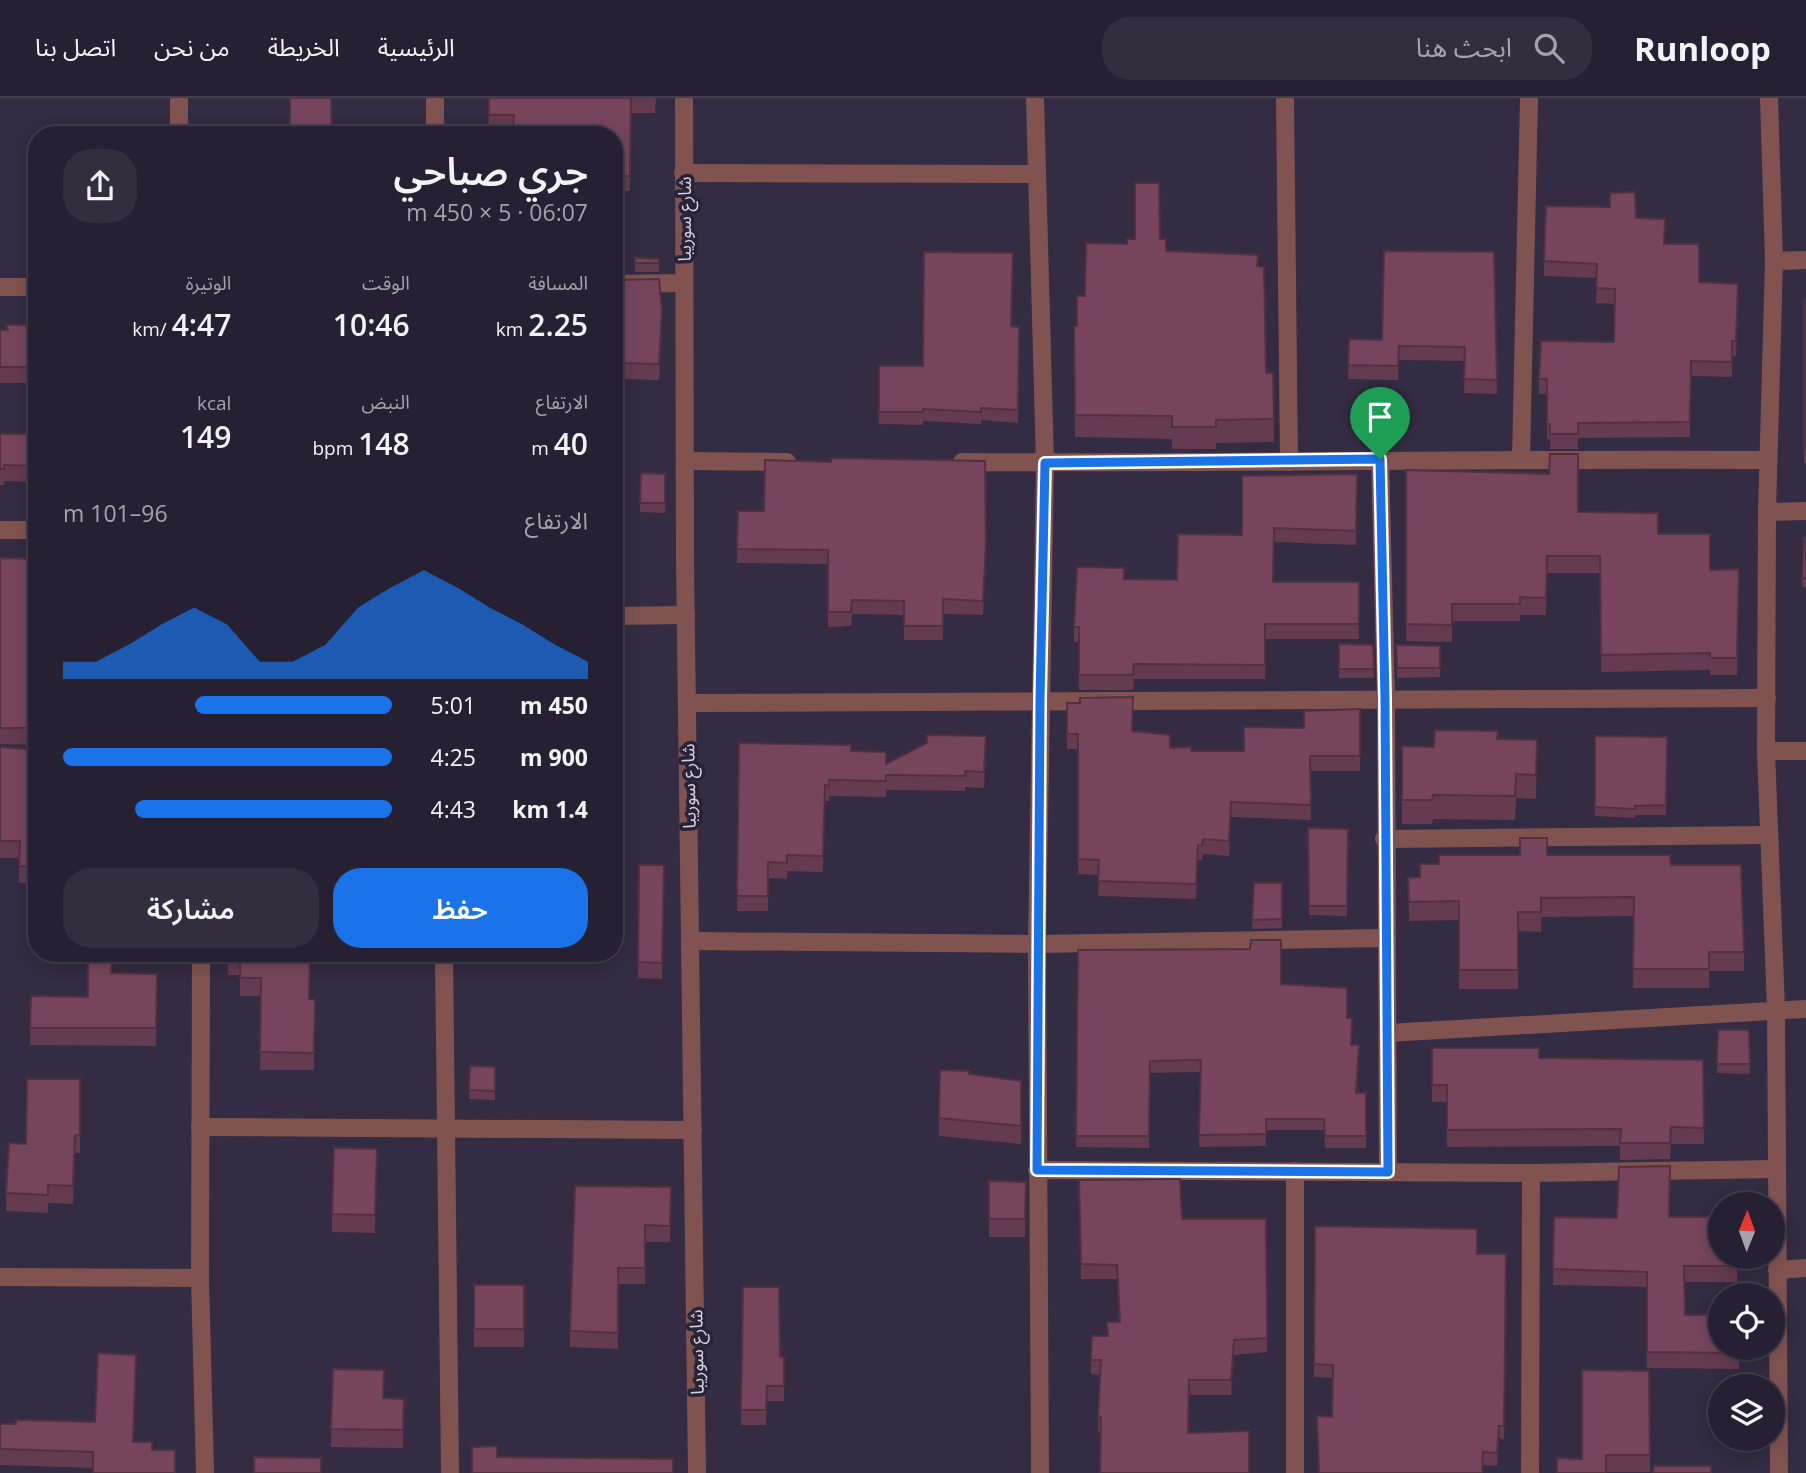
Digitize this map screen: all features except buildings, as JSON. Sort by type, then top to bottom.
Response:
[{"type":"street","points":[[179,126],[180,98]]},
{"type":"street","points":[[435,98],[435,126]]},
{"type":"street","name":"شارع سوريبا","points":[[684,98],[686,615],[697,1473]]},
{"type":"street","points":[[1035,98],[1045,463],[1037,944],[1040,1473]]},
{"type":"street","points":[[1285,98],[1289,462]]},
{"type":"street","points":[[1521,458],[1529,98]]},
{"type":"street","points":[[1769,98],[1774,261],[1767,512],[1766,751],[1767,835],[1776,1009],[1779,1473]]},
{"type":"street","points":[[684,173],[1035,174]]},
{"type":"street","points":[[1774,261],[1806,260]]},
{"type":"street","points":[[623,284],[684,283]]},
{"type":"street","points":[[0,288],[28,287]]},
{"type":"street","points":[[948,462],[1289,462],[1521,458],[1768,460]]},
{"type":"street","points":[[1380,459],[1385,699],[1384,938],[1388,1033],[1388,1172]]},
{"type":"street","points":[[685,461],[810,462]]},
{"type":"street","points":[[1767,512],[1806,511]]},
{"type":"street","points":[[0,530],[28,530]]},
{"type":"street","points":[[623,616],[686,615]]},
{"type":"street","points":[[687,702],[1766,698]]},
{"type":"street","points":[[1766,751],[1806,751]]},
{"type":"street","points":[[1384,839],[1767,835]]},
{"type":"street","points":[[690,941],[1037,944],[1384,938]]},
{"type":"street","points":[[201,962],[200,1278],[205,1473]]},
{"type":"street","points":[[444,962],[450,1473]]},
{"type":"street","points":[[1388,1033],[1806,1009]]},
{"type":"street","points":[[200,1128],[693,1130]]},
{"type":"street","points":[[1037,1170],[1531,1173],[1776,1169]]},
{"type":"street","points":[[1295,1171],[1295,1473]]},
{"type":"street","points":[[1530,1473],[1531,1173]]},
{"type":"street","points":[[1777,1270],[1806,1268]]},
{"type":"street","points":[[0,1277],[200,1278]]},
{"type":"route","points":[[1380,459],[1385,699],[1384,938],[1388,1033],[1388,1172],[1037,1170],[1037,944],[1045,463],[1380,459]]}]
